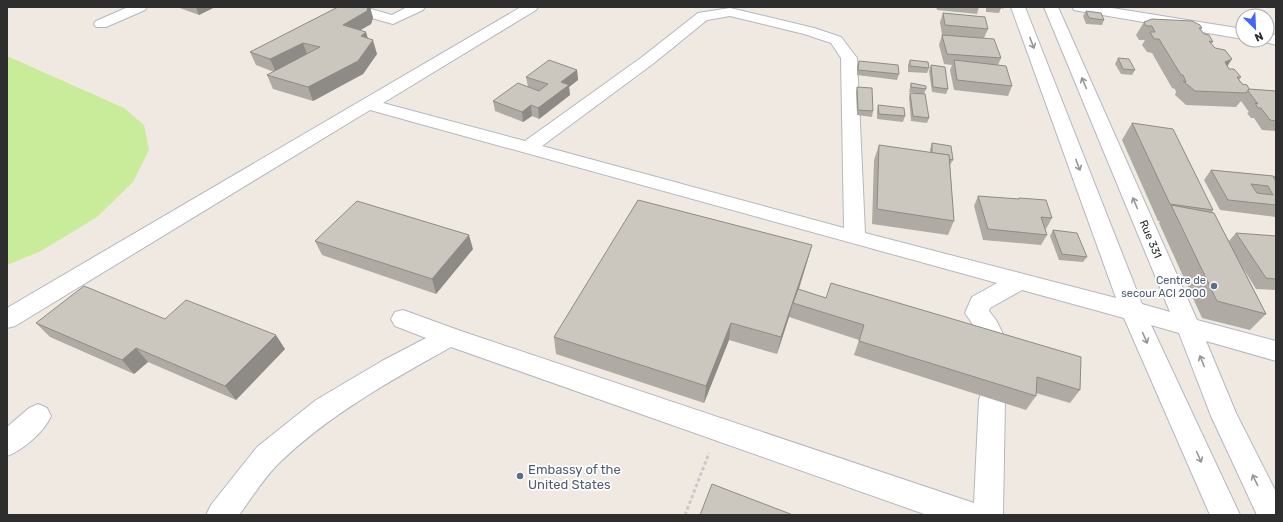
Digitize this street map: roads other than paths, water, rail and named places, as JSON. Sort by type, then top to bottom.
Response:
[{"type":"street","points":[[101,24],[140,7]]},
{"type":"street","points":[[348,7],[393,20],[418,7]]},
{"type":"street","points":[[7,319],[370,105],[531,7]]},
{"type":"street","points":[[1018,7],[1133,311],[1225,515]]},
{"type":"street","name":"Rue 331","points":[[1051,7],[1189,328],[1224,416],[1272,515]]},
{"type":"street","points":[[1079,7],[1235,33]]},
{"type":"street","points":[[528,148],[648,60],[703,16],[730,12],[809,31],[836,40],[849,58],[855,238]]},
{"type":"street","points":[[370,105],[855,238],[1133,311],[1189,328],[1276,351]]},
{"type":"street","points":[[999,350],[988,327],[977,313],[980,303],[1020,281]]},
{"type":"street","points":[[403,319],[449,337],[968,515]]},
{"type":"street","points":[[221,515],[267,456],[325,408],[391,368],[449,337]]},
{"type":"street","points":[[988,515],[992,399]]},
{"type":"street","points":[[7,444],[38,416]]},
{"type":"place","name":"Centre de secour ACI 2000","points":[[1214,286]]},
{"type":"place","name":"Embassy of the United States","points":[[520,476]]}]
